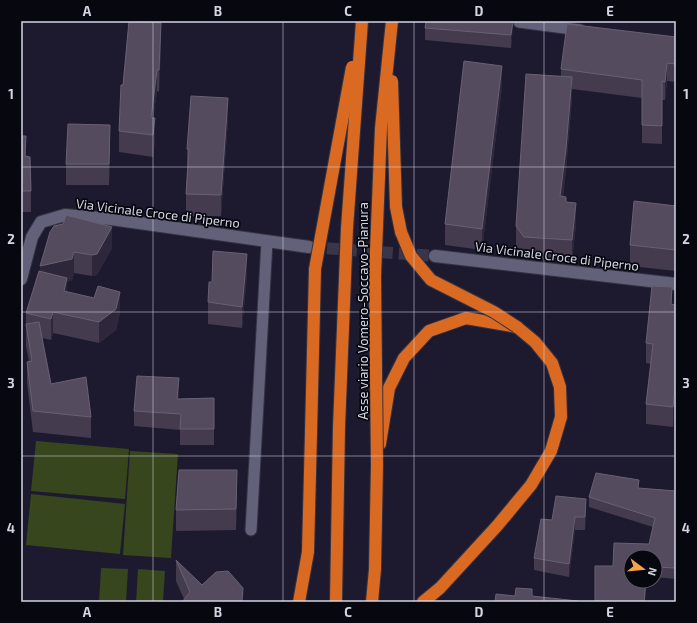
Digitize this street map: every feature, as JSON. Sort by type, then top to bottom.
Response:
[{"type":"highway","points":[[299,602],[308,552],[315,269],[361,21]]},
{"type":"highway","name":"Asse viario Vomero-Soccavo-Pianura","points":[[336,602],[339,427],[346,228],[361,21]]},
{"type":"highway","points":[[392,27],[396,207],[403,238],[411,256],[431,280],[494,312],[535,342],[552,363],[560,387],[561,417],[551,451],[531,485],[497,526],[440,588],[423,602]]},
{"type":"highway","name":"Asse viario Vomero-Soccavo-Pianura","points":[[372,602],[377,465],[375,276],[381,128],[392,27]]},
{"type":"highway","points":[[377,465],[389,388],[404,358],[429,331],[466,318],[516,327]]},
{"type":"street","name":"Via Vicinale Croce di Piperno","points":[[21,279],[32,237],[40,222],[65,215],[111,219],[309,247]]},
{"type":"street","name":"Via Vicinale Croce di Piperno","points":[[435,256],[676,284]]},
{"type":"lane","points":[[519,22],[590,31]]},
{"type":"lane","points":[[251,530],[267,241]]},
{"type":"green space","points":[[36,441],[129,449],[125,499],[31,491]]},
{"type":"green space","points":[[130,451],[178,454],[171,558],[123,555]]},
{"type":"green space","points":[[31,494],[125,504],[120,554],[26,545]]},
{"type":"green space","points":[[101,568],[128,569],[126,602],[99,602]]},
{"type":"green space","points":[[138,569],[165,571],[163,602],[136,602]]},
{"type":"building","points":[[129,21],[161,23],[159,70],[157,70],[151,118],[155,118],[153,135],[119,131],[121,85],[123,85]]},
{"type":"building","points":[[426,21],[513,21],[511,35],[425,28]]},
{"type":"building","points":[[567,24],[676,37],[676,64],[667,63],[665,82],[662,81],[662,126],[642,125],[642,80],[561,69]]},
{"type":"building","points":[[464,61],[502,66],[482,229],[445,224]]},
{"type":"building","points":[[526,74],[572,77],[566,149],[560,196],[566,197],[566,202],[576,203],[572,240],[524,237],[516,226]]},
{"type":"building","points":[[191,96],[228,98],[221,195],[186,194],[189,149],[187,149]]},
{"type":"building","points":[[68,124],[110,125],[109,164],[66,164]]},
{"type":"building","points":[[21,136],[26,136],[25,156],[30,157],[31,191],[21,191]]},
{"type":"building","points":[[634,201],[676,206],[676,250],[630,245]]},
{"type":"building","points":[[66,215],[112,227],[97,254],[92,255],[74,252],[72,259],[40,266],[50,232],[54,226],[63,224]]},
{"type":"building","points":[[213,251],[247,254],[242,307],[208,302],[209,282],[212,282]]},
{"type":"building","points":[[39,271],[67,278],[64,291],[94,298],[98,286],[120,292],[116,309],[99,322],[53,312],[51,319],[26,313]]},
{"type":"building","points":[[652,286],[672,287],[671,304],[676,305],[676,378],[673,407],[646,404],[653,344],[646,343]]},
{"type":"building","points":[[39,322],[51,384],[86,377],[91,417],[33,411],[27,362],[32,361],[26,324]]},
{"type":"building","points":[[137,376],[179,378],[177,399],[214,398],[214,429],[180,429],[181,414],[134,411]]},
{"type":"building","points":[[179,470],[237,470],[236,509],[176,510]]},
{"type":"building","points":[[596,473],[639,480],[638,488],[676,491],[676,568],[663,567],[663,549],[623,549],[623,589],[645,589],[644,602],[595,602],[595,566],[613,566],[614,543],[649,544],[655,518],[589,497]]},
{"type":"building","points":[[556,496],[586,499],[585,517],[575,517],[569,564],[534,558],[541,519],[552,520]]},
{"type":"building","points":[[176,560],[202,585],[216,572],[228,571],[243,588],[242,602],[182,602],[190,592]]},
{"type":"building","points":[[516,588],[532,589],[532,596],[578,602],[495,602],[496,594],[515,596]]},
{"type":"tunnel","points":[[309,247],[435,256]]}]
